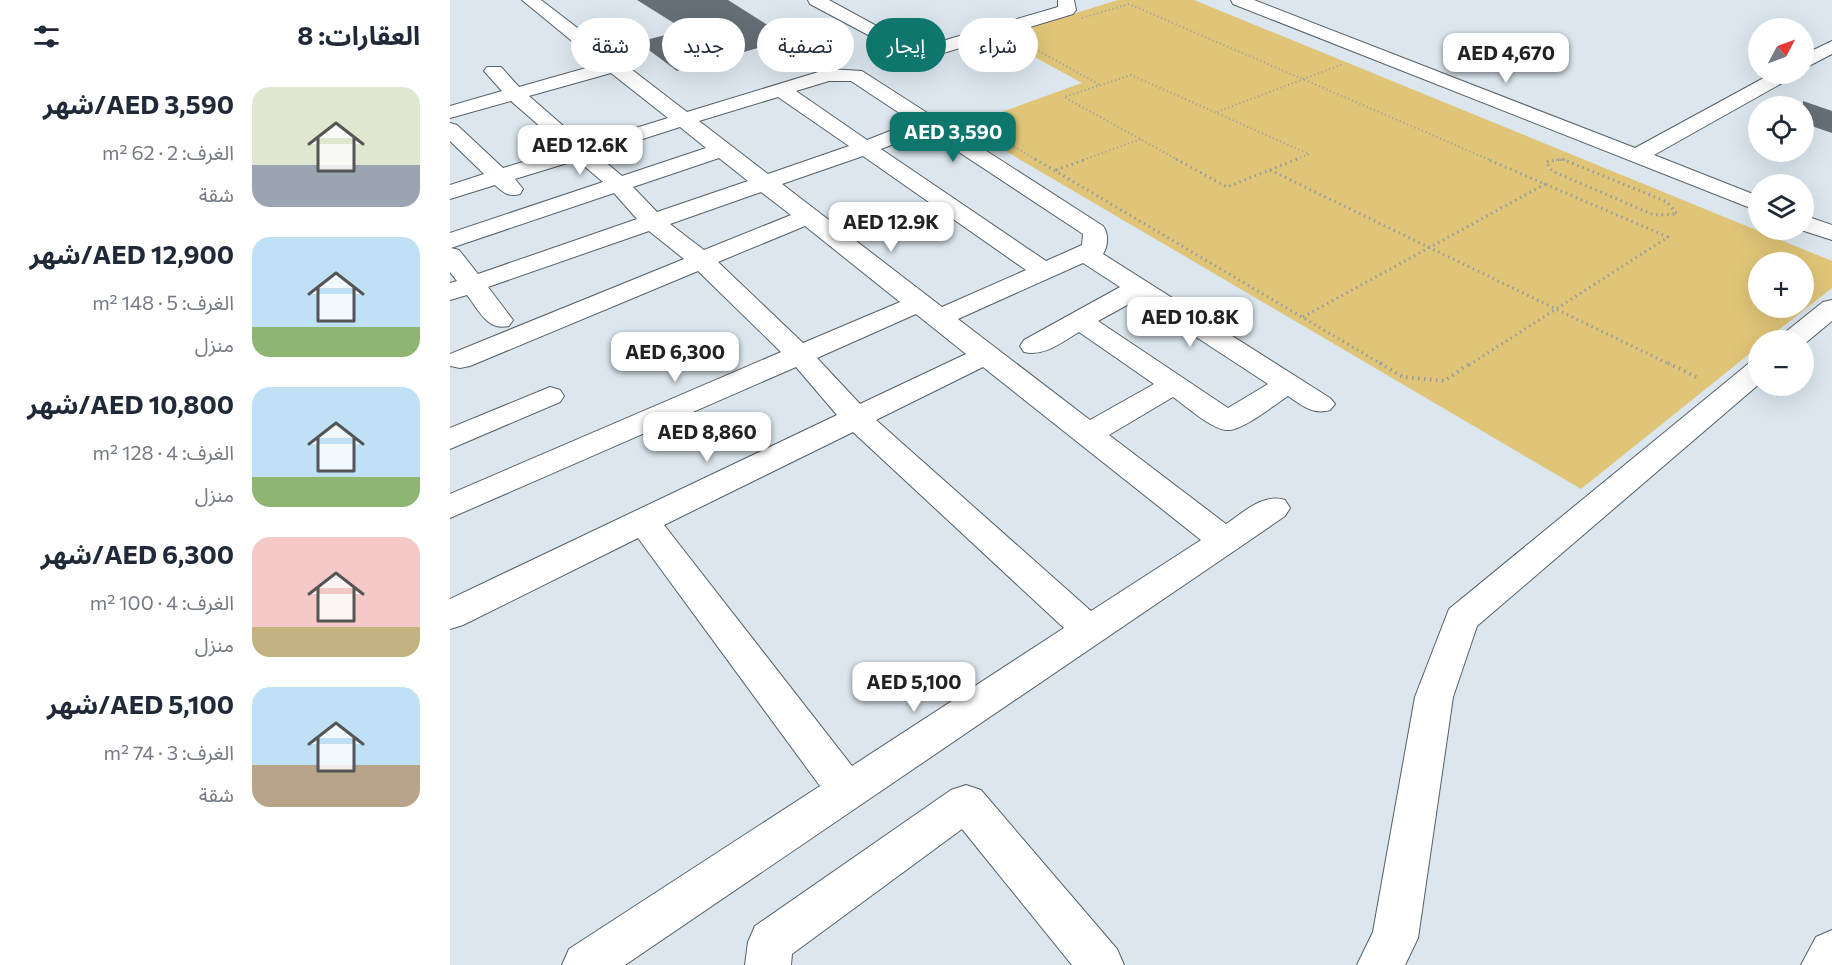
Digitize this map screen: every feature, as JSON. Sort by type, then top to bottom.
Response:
[{"type":"street","points":[[530,0],[571,32]]},
{"type":"street","points":[[816,0],[902,47],[918,50],[940,48],[1067,10],[1066,0]]},
{"type":"street","points":[[1239,0],[1748,200]]},
{"type":"street","points":[[1814,57],[1832,46]]},
{"type":"street","points":[[494,71],[515,94],[619,185],[652,221],[702,261],[800,354],[856,418],[1090,631]]},
{"type":"street","points":[[450,112],[594,72]]},
{"type":"street","points":[[623,72],[1225,541]]},
{"type":"street","points":[[450,192],[828,75],[855,75],[1095,231],[1094,249],[1044,271],[800,354],[450,507]]},
{"type":"street","points":[[1637,156],[1766,84]]},
{"type":"street","points":[[780,89],[1044,271]]},
{"type":"street","points":[[461,288],[865,148],[928,123]]},
{"type":"street","points":[[450,129],[538,212]]},
{"type":"street","points":[[450,242],[722,150]]},
{"type":"street","points":[[460,360],[808,216]]},
{"type":"street","points":[[1814,226],[1832,233]]},
{"type":"street","points":[[1084,253],[1320,404]]},
{"type":"street","points":[[450,255],[461,288],[500,320]]},
{"type":"street","points":[[1034,346],[1138,288]]},
{"type":"street","points":[[1805,330],[1832,308]]},
{"type":"street","points":[[1080,321],[1227,421],[1288,384]]},
{"type":"street","points":[[450,615],[986,355]]},
{"type":"street","points":[[1380,965],[1395,938],[1434,697],[1462,618],[1748,378]]},
{"type":"street","points":[[1088,434],[1173,385]]},
{"type":"street","points":[[450,439],[550,396]]},
{"type":"street","points":[[585,965],[1274,508]]},
{"type":"street","points":[[643,521],[847,791]]},
{"type":"street","points":[[768,965],[771,942],[966,803],[1088,960]]},
{"type":"street","points":[[1824,965],[1832,954]]},
{"type":"path","points":[[976,124],[1403,377],[1444,381],[1668,237],[1129,4],[1072,21]]},
{"type":"path","points":[[1038,51],[1100,85]]},
{"type":"path","points":[[1216,113],[1343,64]]},
{"type":"path","points":[[1131,75],[1216,113],[1309,154],[1227,187],[1064,97],[1131,75]]},
{"type":"path","points":[[1055,171],[1141,139]]},
{"type":"path","points":[[1562,159],[1667,202],[1677,214],[1654,215],[1552,171],[1546,162],[1562,159]]},
{"type":"path","points":[[1270,170],[1698,378]]},
{"type":"path","points":[[1303,317],[1545,184]]},
{"type":"shaded area","points":[[1118,0],[1194,0],[1748,227],[1748,240],[1781,240],[1810,252],[1748,252],[1748,318],[1794,318],[1779,330],[1748,330],[1748,355],[1581,489],[963,126],[1082,83],[1038,59],[1038,25]]},
{"type":"shaded area","points":[[1814,254],[1832,261],[1832,288],[1814,302]]},
{"type":"building","points":[[637,0],[728,0],[757,18],[757,48],[745,52],[745,18],[666,18]]},
{"type":"building","points":[[662,36],[662,60],[650,51],[650,39]]},
{"type":"building","points":[[1814,105],[1832,111],[1832,133],[1814,127]]}]
